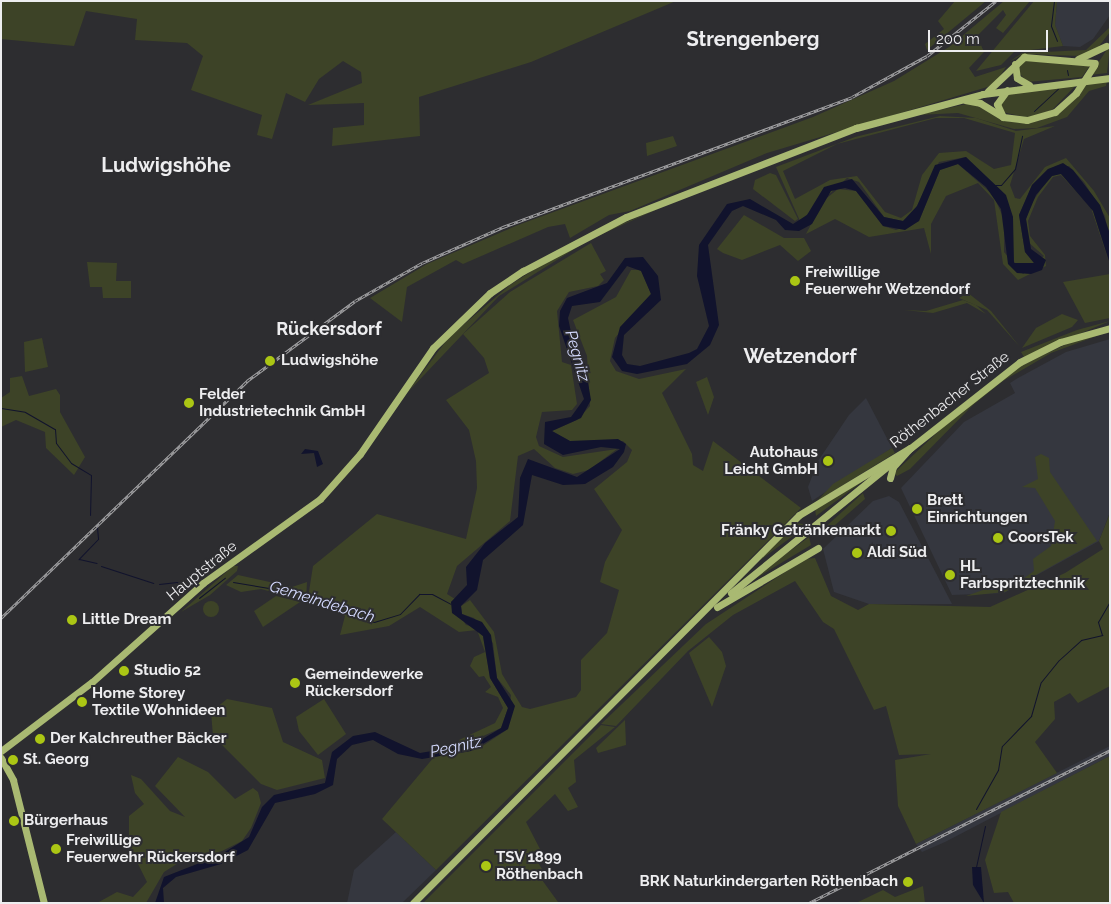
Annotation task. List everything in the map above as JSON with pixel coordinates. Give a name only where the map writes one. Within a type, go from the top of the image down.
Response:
[{"type":"main road","points":[[1070,60],[1091,56],[1108,43]]},
{"type":"main road","points":[[959,99],[980,102],[1003,117],[1022,120],[1046,116],[1076,92],[1108,43]]},
{"type":"main road","points":[[983,94],[1001,82],[1016,63],[1027,57],[1094,64]]},
{"type":"main road","points":[[1016,63],[1017,78],[1034,85]]},
{"type":"main road","name":"Hauptstraße","points":[[1,751],[92,682],[203,583],[320,499],[360,454],[399,393],[462,318],[490,293],[557,251],[626,217],[778,156],[959,99],[1034,85],[1106,78]]},
{"type":"main road","points":[[1003,117],[998,101],[1008,89]]},
{"type":"main road","name":"Röthenbacher Straße","points":[[706,614],[910,448],[1020,362],[1060,342],[1110,328]]},
{"type":"main road","points":[[890,478],[892,467],[910,448]]},
{"type":"main road","points":[[413,903],[706,614],[799,516],[910,448]]},
{"type":"main road","points":[[706,614],[818,548]]},
{"type":"main road","points":[[1,758],[14,780],[44,903]]},
{"type":"shaded area","points":[[1057,1],[1110,1],[1110,15],[1093,39],[1080,47],[1063,46],[1055,25]]},
{"type":"shaded area","points":[[1110,339],[1110,512],[1099,541],[1004,593],[952,595],[901,488],[964,422],[1015,393],[1010,383],[1066,352]]},
{"type":"shaded area","points":[[866,398],[892,448],[812,501],[808,487],[818,461],[849,415]]},
{"type":"shaded area","points":[[889,496],[899,502],[952,604],[869,604],[834,592],[823,549],[873,501]]},
{"type":"shaded area","points":[[1110,746],[1110,756],[945,842],[922,852],[916,844]]},
{"type":"shaded area","points":[[396,832],[436,870],[402,903],[347,903],[354,870]]},
{"type":"green space","points":[[1,1],[676,1],[531,62],[419,97],[420,136],[332,146],[333,128],[364,125],[364,103],[308,105],[362,83],[361,72],[343,61],[319,79],[305,102],[286,93],[272,139],[257,135],[262,115],[191,90],[203,56],[187,43],[135,40],[137,19],[86,11],[74,46],[1,39]]},
{"type":"green space","points":[[955,1],[986,1],[927,50],[925,44],[944,29],[938,21]]},
{"type":"green space","points":[[1004,1],[1030,1],[1003,33],[996,28],[1006,15],[1003,10],[977,36],[984,52],[969,68],[975,77],[1006,67],[994,85],[767,153],[630,211],[609,215],[570,238],[565,224],[548,227],[463,264],[456,260],[407,287],[402,322],[370,298],[427,264],[518,225],[813,117],[894,81],[949,47]]},
{"type":"green space","points":[[1034,1],[1057,1],[1055,25],[1063,46],[1014,52],[1001,65],[976,71]]},
{"type":"green space","points":[[1110,27],[1110,32],[1096,50],[1081,56],[1024,54],[1009,62],[1022,53],[1086,50]]},
{"type":"green space","points":[[1110,45],[1107,73],[1090,75]]},
{"type":"green space","points":[[1026,60],[1091,64],[1082,77],[1027,82],[1016,69]]},
{"type":"green space","points":[[1107,81],[1106,86],[1089,91],[1067,117],[1037,128],[1014,129],[958,113],[917,115],[971,103],[1010,122],[1040,121],[1071,103],[1086,83]]},
{"type":"green space","points":[[1078,83],[1052,110],[1030,118],[1002,112],[1000,99],[1009,93]]},
{"type":"green space","points":[[940,116],[976,118],[1016,131],[1055,126],[1024,139],[1010,185],[1015,198],[1020,199],[1045,167],[1066,158],[1094,191],[1110,218],[1110,244],[1105,216],[1084,182],[1069,166],[1048,169],[1032,185],[1019,215],[1025,252],[1034,263],[1017,265],[1011,258],[1013,217],[966,157],[939,162],[913,214],[903,221],[884,217],[859,182],[847,178],[800,221],[776,167],[855,137]],"holes":[[[936,118],[964,118],[1015,133],[1011,165],[994,169],[966,151],[939,153],[922,175],[912,210],[901,218],[885,212],[857,176],[830,180],[795,199],[783,171],[837,144]]]},
{"type":"green space","points":[[673,136],[677,146],[647,156],[646,143]]},
{"type":"green space","points":[[958,164],[993,195],[1004,219],[1004,252],[1023,274],[1044,256],[1028,242],[1026,219],[1031,204],[1052,176],[1058,174],[1061,174],[1065,177],[1085,198],[1093,211],[1110,265],[1091,208],[1061,175],[1053,177],[1038,197],[1028,221],[1030,236],[1045,255],[1046,266],[1018,280],[1003,264],[994,200],[978,183],[946,196],[931,224],[931,254],[924,228],[869,237],[835,219],[806,234],[823,201],[838,189],[856,191],[883,226],[896,230],[919,221],[940,170]]},
{"type":"green space","points":[[770,173],[776,175],[798,219],[795,221],[753,189],[755,180]]},
{"type":"green space","points":[[669,204],[589,240],[499,296],[407,393],[449,337],[510,285],[546,262],[603,232]]},
{"type":"green space","points":[[744,215],[784,238],[804,238],[811,251],[798,261],[780,245],[742,260],[717,249]]},
{"type":"green space","points":[[591,243],[606,271],[600,274],[604,280],[598,286],[569,292],[557,311],[562,362],[571,365],[577,404],[572,410],[542,412],[536,437],[539,446],[563,457],[617,449],[589,470],[573,474],[555,468],[534,449],[518,456],[510,521],[457,566],[447,594],[455,599],[451,602],[466,625],[476,627],[483,636],[490,678],[508,708],[501,728],[461,746],[459,740],[495,723],[503,708],[498,697],[485,692],[491,687],[484,676],[479,677],[470,666],[474,657],[485,652],[477,630],[459,632],[420,607],[389,626],[340,635],[345,616],[315,603],[311,594],[308,598],[313,566],[377,514],[466,539],[477,488],[476,461],[469,430],[446,400],[489,373],[484,358],[463,334],[510,292]]},
{"type":"green space","points":[[87,262],[117,263],[116,281],[131,281],[131,298],[103,298],[102,287],[90,287]]},
{"type":"green space","points":[[631,270],[641,270],[651,294],[615,338],[610,361],[616,371],[639,379],[686,369],[662,393],[692,454],[693,465],[703,471],[713,441],[801,508],[436,870],[382,819],[434,757],[481,747],[508,729],[511,695],[497,678],[493,643],[474,618],[462,614],[461,606],[470,600],[494,632],[502,674],[522,707],[530,709],[576,697],[581,690],[581,660],[607,633],[619,590],[600,582],[605,562],[622,530],[594,489],[627,462],[632,450],[623,441],[570,441],[552,431],[577,420],[590,406],[587,356],[573,320],[616,297]]},
{"type":"green space","points":[[1110,274],[1110,318],[1085,323],[1063,282]]},
{"type":"green space","points":[[968,293],[991,311],[1020,347],[987,310],[959,298]]},
{"type":"green space","points":[[963,300],[976,305],[986,314],[967,303],[933,313],[904,310],[926,311]]},
{"type":"green space","points":[[1062,314],[1078,320],[1072,327],[1022,348],[1036,328]]},
{"type":"green space","points":[[1110,321],[1024,357],[1021,352],[1077,330]]},
{"type":"green space","points":[[1110,331],[1051,353],[1003,381],[973,405],[910,469],[897,476],[894,473],[956,415],[1018,367],[1075,340]]},
{"type":"green space","points":[[42,338],[48,367],[25,372],[24,342]]},
{"type":"green space","points":[[22,376],[29,396],[56,389],[60,395],[60,412],[85,457],[74,475],[46,448],[45,432],[16,420],[1,427],[1,398],[10,392],[10,378]]},
{"type":"green space","points":[[707,377],[714,397],[708,415],[696,382]]},
{"type":"green space","points":[[892,448],[895,453],[817,501],[833,484]]},
{"type":"green space","points":[[1041,454],[1049,458],[1050,472],[1097,541],[1005,592],[966,596],[983,590],[1003,590],[1020,581],[1034,571],[1033,559],[1051,546],[1055,521],[1035,488],[1022,487],[1038,479],[1035,457]]},
{"type":"green space","points":[[861,480],[862,482],[816,516],[815,509]]},
{"type":"green space","points":[[863,493],[865,499],[834,526],[822,530]]},
{"type":"green space","points":[[1110,513],[1110,686],[1078,703],[1070,693],[1054,702],[1055,719],[1035,742],[1057,773],[916,844],[898,806],[895,760],[931,754],[899,755],[886,706],[874,710],[834,629],[823,622],[795,581],[733,615],[688,651],[616,726],[601,724],[706,624],[805,559],[815,558],[831,596],[858,610],[869,604],[990,607],[1065,573],[1103,549],[1099,541]]},
{"type":"green space","points":[[795,523],[803,524],[801,530],[759,561]]},
{"type":"green space","points":[[809,537],[811,545],[758,577],[758,574]]},
{"type":"green space","points":[[233,566],[238,566],[237,571],[210,595],[181,612]]},
{"type":"green space","points":[[238,575],[292,587],[307,582],[306,601],[261,589],[241,592],[226,585]]},
{"type":"green space","points":[[276,596],[300,602],[263,627],[254,611]]},
{"type":"green space","points":[[208,601],[214,601],[219,606],[217,615],[208,617],[203,612],[203,606]]},
{"type":"green space","points":[[709,637],[722,652],[726,666],[712,707],[689,653]]},
{"type":"green space","points":[[227,699],[272,708],[283,742],[322,760],[325,778],[277,790],[261,784],[213,736],[211,712]]},
{"type":"green space","points":[[324,699],[346,734],[318,755],[299,731],[296,717]]},
{"type":"green space","points":[[625,720],[626,745],[598,753],[596,748]]},
{"type":"green space","points":[[601,725],[615,727],[574,760],[576,782],[568,788],[578,807],[568,811],[555,794],[526,822],[540,849],[537,861],[542,869],[537,873],[558,902],[423,903]]},
{"type":"green space","points":[[1110,756],[1110,903],[1014,903],[1008,892],[994,893],[985,860],[1001,812]]},
{"type":"green space","points":[[178,757],[208,772],[235,799],[253,788],[258,792],[261,803],[251,828],[242,841],[222,851],[180,862],[164,872],[146,903],[97,903],[117,892],[133,897],[147,882],[129,846],[129,816],[144,804],[135,793],[131,775],[141,779],[170,811],[185,817],[155,786]]},
{"type":"green space","points":[[923,886],[925,903],[856,903],[883,890],[895,897]]},
{"type":"water","name":"Pegnitz","points":[[966,157],[1006,195],[1013,217],[1014,263],[1034,263],[1025,252],[1019,215],[1032,185],[1048,169],[1063,163],[1073,170],[1100,205],[1109,231],[1110,264],[1093,211],[1061,174],[1052,176],[1036,195],[1026,219],[1031,249],[1046,260],[1042,270],[1031,274],[1017,273],[1008,264],[1001,209],[986,187],[958,164],[940,170],[919,221],[905,230],[883,226],[856,191],[845,188],[831,191],[812,224],[799,231],[785,230],[776,220],[743,206],[732,211],[708,245],[719,325],[710,345],[687,364],[637,374],[622,371],[612,357],[620,327],[651,294],[641,271],[627,266],[600,302],[572,306],[568,318],[572,337],[585,365],[591,400],[581,418],[552,431],[570,441],[618,439],[626,444],[624,452],[613,467],[585,484],[563,485],[532,475],[523,525],[483,560],[477,590],[461,606],[462,614],[482,622],[491,635],[497,678],[515,706],[508,729],[471,751],[422,759],[398,754],[373,740],[352,745],[337,759],[333,785],[315,794],[275,803],[248,850],[221,864],[176,877],[163,888],[164,903],[155,903],[164,877],[220,855],[249,837],[262,807],[274,795],[325,783],[332,752],[353,736],[375,732],[420,753],[474,744],[501,728],[508,708],[490,678],[483,636],[452,613],[451,602],[467,585],[466,567],[485,543],[518,517],[520,478],[528,459],[577,477],[620,449],[601,447],[563,455],[544,444],[545,422],[571,417],[584,399],[559,326],[560,311],[567,298],[607,283],[625,258],[643,257],[658,276],[661,300],[624,335],[622,355],[627,364],[640,366],[689,353],[697,349],[709,326],[697,276],[699,245],[727,204],[750,199],[793,224],[807,215],[824,187],[852,179],[884,217],[903,221],[917,206],[935,165]]},
{"type":"water","points":[[305,449],[318,451],[323,464],[317,467],[314,453],[301,454]]},
{"type":"water","points":[[972,867],[981,867],[984,903],[973,885]]},
{"type":"waterway","points":[[1054,1],[1051,26],[1057,41]]},
{"type":"waterway","points":[[1067,70],[1068,75]]},
{"type":"waterway","points":[[1034,111],[1058,89]]},
{"type":"waterway","points":[[994,185],[1001,185],[1015,169],[1022,136]]},
{"type":"waterway","name":"Gemeindebach","points":[[1,408],[25,412],[55,429],[56,443],[71,463],[91,475],[90,515]]},
{"type":"waterway","name":"Gemeindebach","points":[[97,527],[98,539],[79,559],[97,563]]},
{"type":"waterway","name":"Gemeindebach","points":[[101,566],[153,583]]},
{"type":"waterway","name":"Gemeindebach","points":[[199,598],[225,578]]},
{"type":"waterway","name":"Gemeindebach","points":[[159,584],[177,582],[186,590]]},
{"type":"waterway","name":"Gemeindebach","points":[[233,582],[305,594],[374,622],[400,614],[419,594],[432,594],[451,604]]},
{"type":"waterway","points":[[1059,660],[1081,640],[1102,635],[1098,622],[1110,601]]},
{"type":"waterway","points":[[976,809],[998,770],[1002,746],[1031,716],[1041,682],[1059,660]]},
{"type":"waterway","points":[[976,867],[985,826]]},
{"type":"railway","points":[[1,618],[247,381],[355,301],[422,263],[503,227],[852,97],[927,56],[996,1]]},
{"type":"railway","points":[[809,903],[1110,750]]},
{"type":"place","name":"Freiwillige Feuerwehr Wetzendorf","points":[[795,281]]},
{"type":"place","name":"Ludwigshöhe","points":[[270,361]]},
{"type":"place","name":"Felder Industrietechnik GmbH","points":[[189,403]]},
{"type":"place","name":"Autohaus Leicht GmbH","points":[[828,461]]},
{"type":"place","name":"Brett Einrichtungen","points":[[917,509]]},
{"type":"place","name":"Fränky Getränkemarkt","points":[[891,531]]},
{"type":"place","name":"CoorsTek","points":[[998,538]]},
{"type":"place","name":"Aldi Süd","points":[[857,553]]},
{"type":"place","name":"HL Farbspritztechnik","points":[[950,575]]},
{"type":"place","name":"Little Dream","points":[[72,620]]},
{"type":"place","name":"Studio 52","points":[[124,671]]},
{"type":"place","name":"Gemeindewerke Rückersdorf","points":[[295,683]]},
{"type":"place","name":"Home Storey Textile Wohnideen","points":[[82,702]]},
{"type":"place","name":"Der Kalchreuther Bäcker","points":[[40,739]]},
{"type":"place","name":"St. Georg","points":[[13,760]]},
{"type":"place","name":"Bürgerhaus","points":[[14,821]]},
{"type":"place","name":"Freiwillige Feuerwehr Rückersdorf","points":[[56,849]]},
{"type":"place","name":"TSV 1899 Röthenbach","points":[[486,866]]},
{"type":"place","name":"BRK Naturkindergarten Röthenbach","points":[[908,882]]},
{"type":"district","name":"Strengenberg","points":[[753,39]]},
{"type":"district","name":"Ludwigshöhe","points":[[166,165]]},
{"type":"district","name":"Rückersdorf","points":[[329,329]]},
{"type":"district","name":"Wetzendorf","points":[[800,356]]}]
